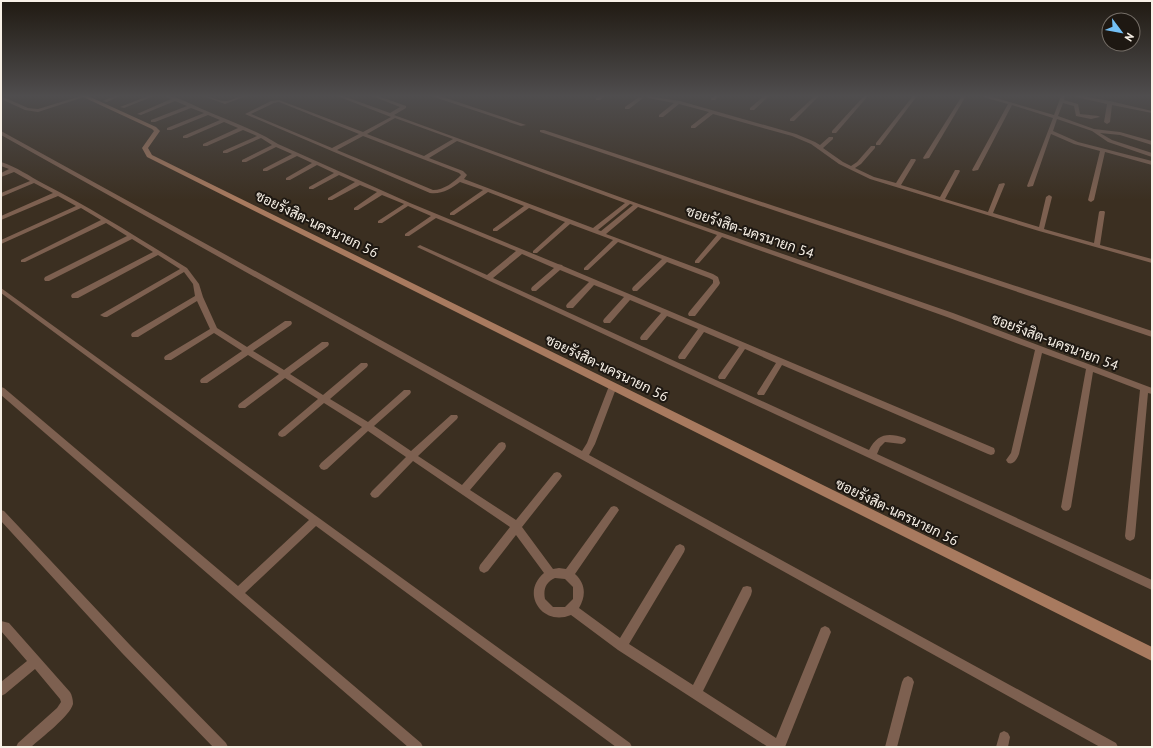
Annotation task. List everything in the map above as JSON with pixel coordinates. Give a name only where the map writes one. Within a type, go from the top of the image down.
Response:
[{"type":"street","name":"ซอยรังสิต-นครนายก 56","points":[[157,131],[145,148],[149,156],[1152,654]]},
{"type":"street","points":[[185,138],[201,131]]},
{"type":"street","points":[[205,145],[237,131]]},
{"type":"street","points":[[250,131],[276,145],[408,204],[560,266],[743,346],[991,451]]},
{"type":"street","points":[[287,131],[435,193],[442,191],[460,179],[464,173],[354,131]]},
{"type":"street","points":[[333,150],[371,131]]},
{"type":"street","name":"ซอยรังสิต-นครนายก 54","points":[[436,131],[637,205],[944,313],[1148,389]]},
{"type":"street","points":[[542,131],[1152,334]]},
{"type":"street","points":[[779,131],[794,135],[820,148],[835,159],[872,178],[990,213],[1041,230],[1152,261]]},
{"type":"street","points":[[851,168],[859,163],[876,146],[888,131]]},
{"type":"street","points":[[926,158],[943,131]]},
{"type":"street","points":[[975,170],[996,131]]},
{"type":"street","points":[[1094,131],[1110,141],[1152,155]]},
{"type":"street","points":[[1099,131],[1120,134],[1152,143]]},
{"type":"street","points":[[1030,186],[1050,132],[1065,140],[1152,163]]},
{"type":"street","points":[[1,133],[1112,747]]},
{"type":"street","points":[[224,152],[261,136]]},
{"type":"street","points":[[820,148],[831,138]]},
{"type":"street","points":[[424,158],[457,139]]},
{"type":"street","points":[[244,161],[276,145]]},
{"type":"street","points":[[1091,200],[1103,150]]},
{"type":"street","points":[[265,170],[297,154]]},
{"type":"street","points":[[896,186],[913,160]]},
{"type":"street","points":[[288,179],[317,163]]},
{"type":"street","points":[[1,164],[15,169],[59,193],[185,269],[196,284],[199,297],[214,330],[367,426],[516,526],[551,574]]},
{"type":"street","points":[[1,175],[15,169]]},
{"type":"street","points":[[942,199],[957,171]]},
{"type":"street","points":[[311,188],[340,173]]},
{"type":"street","points":[[460,179],[716,279],[717,283],[692,314]]},
{"type":"street","points":[[1,195],[35,181]]},
{"type":"street","points":[[330,199],[360,182]]},
{"type":"street","points":[[990,213],[1002,184]]},
{"type":"street","points":[[452,214],[488,190]]},
{"type":"street","points":[[356,209],[382,192]]},
{"type":"street","points":[[1,218],[59,193]]},
{"type":"street","points":[[1041,230],[1049,197]]},
{"type":"street","points":[[594,231],[629,202]]},
{"type":"street","points":[[380,222],[408,204]]},
{"type":"street","points":[[602,234],[637,205]]},
{"type":"street","points":[[1,242],[81,206]]},
{"type":"street","points":[[495,230],[528,206]]},
{"type":"street","points":[[1097,245],[1102,212]]},
{"type":"street","points":[[407,235],[436,216]]},
{"type":"street","points":[[23,261],[106,221]]},
{"type":"street","points":[[535,252],[569,222]]},
{"type":"street","points":[[697,262],[721,234]]},
{"type":"street","points":[[47,280],[131,236]]},
{"type":"street","points":[[586,269],[617,240]]},
{"type":"street","points":[[420,247],[1152,585]]},
{"type":"street","points":[[488,278],[521,251]]},
{"type":"street","points":[[75,296],[158,252]]},
{"type":"street","points":[[635,289],[666,259]]},
{"type":"street","points":[[534,289],[560,266]]},
{"type":"street","points":[[104,315],[185,269]]},
{"type":"street","points":[[570,306],[594,281]]},
{"type":"street","points":[[1,290],[626,747]]},
{"type":"street","points":[[607,321],[629,296]]},
{"type":"street","points":[[135,335],[199,297]]},
{"type":"street","points":[[644,338],[666,312]]},
{"type":"street","points":[[204,381],[288,323]]},
{"type":"street","points":[[682,357],[703,328]]},
{"type":"street","points":[[168,358],[214,330]]},
{"type":"street","points":[[242,406],[325,344]]},
{"type":"street","points":[[722,376],[743,346]]},
{"type":"street","points":[[1011,460],[1015,454],[1039,349]]},
{"type":"street","points":[[760,393],[781,361]]},
{"type":"street","points":[[282,434],[364,365]]},
{"type":"street","points":[[1066,507],[1090,368]]},
{"type":"street","points":[[584,456],[614,386]]},
{"type":"street","points":[[1130,536],[1148,389]]},
{"type":"street","points":[[1,390],[417,747]]},
{"type":"street","points":[[324,466],[367,426],[407,392]]},
{"type":"street","points":[[375,494],[412,456],[454,417]]},
{"type":"street","points":[[872,455],[876,443],[882,439],[888,438],[902,440]]},
{"type":"street","points":[[463,490],[502,446]]},
{"type":"street","points":[[484,568],[557,476]]},
{"type":"street","points":[[568,575],[614,510]]},
{"type":"street","points":[[1,514],[126,649],[222,747]]},
{"type":"street","points":[[238,593],[316,520]]},
{"type":"street","points":[[622,646],[680,549]]},
{"type":"street","points":[[557,573],[568,575],[573,579],[579,590],[579,597],[576,604],[571,609],[558,613],[545,608],[541,603],[539,590],[541,583],[551,574],[557,573]]},
{"type":"street","points":[[695,694],[747,591]]},
{"type":"street","points":[[571,609],[622,646],[779,747],[825,632]]},
{"type":"street","points":[[1,626],[5,627],[66,696],[67,703],[61,712],[22,747]]},
{"type":"street","points":[[1,690],[36,661]]},
{"type":"street","points":[[891,747],[908,682]]}]
